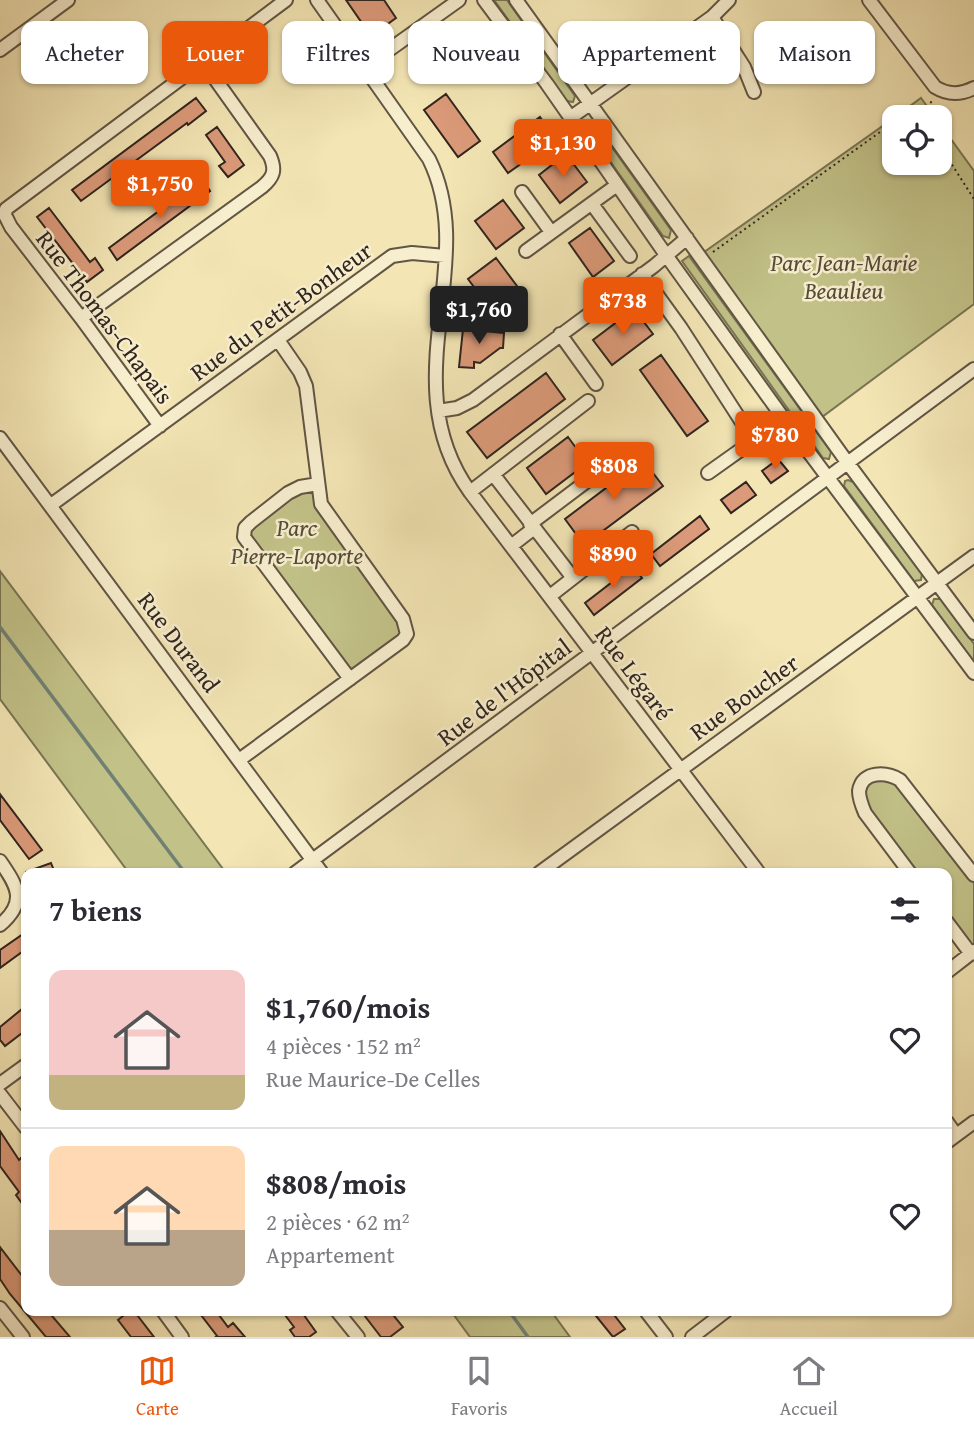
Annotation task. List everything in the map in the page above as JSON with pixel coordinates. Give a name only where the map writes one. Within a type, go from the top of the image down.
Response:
[{"type":"street","points":[[0,50],[68,0]]},
{"type":"street","name":"Rue Thomas-Chapais","points":[[258,21],[286,0]]},
{"type":"street","name":"Rue Légaré","points":[[317,0],[332,21]]},
{"type":"street","points":[[394,46],[459,0]]},
{"type":"street","points":[[484,0],[547,84],[784,419],[974,673]]},
{"type":"street","points":[[516,0],[974,633]]},
{"type":"street","points":[[570,118],[712,17],[729,0]]},
{"type":"street","points":[[869,0],[934,87],[945,93],[962,93],[974,89]]},
{"type":"street","points":[[712,17],[744,67],[754,92]]},
{"type":"street","name":"Rue Thomas-Chapais","points":[[160,426],[10,227],[5,215],[6,209],[174,84]]},
{"type":"street","points":[[81,318],[262,187],[274,174],[275,166],[271,156],[219,84]]},
{"type":"street","name":"Rue Légaré","points":[[377,84],[429,159],[437,175],[446,219],[435,386],[442,436],[452,461],[470,492],[755,868]]},
{"type":"street","points":[[526,251],[617,185]]},
{"type":"street","points":[[522,192],[551,232]]},
{"type":"street","points":[[592,204],[629,256]]},
{"type":"street","points":[[438,411],[457,408],[473,400],[687,238]]},
{"type":"street","name":"Rue du Petit-Bonheur","points":[[51,505],[392,256],[412,253],[445,256]]},
{"type":"street","points":[[642,274],[681,328],[754,441]]},
{"type":"street","points":[[560,334],[596,384]]},
{"type":"street","points":[[239,760],[403,640],[407,634],[407,626],[321,504],[306,386],[300,372],[278,340]]},
{"type":"street","name":"Rue de l'Hôpital","points":[[302,868],[974,369]]},
{"type":"street","points":[[470,492],[587,401]]},
{"type":"street","points":[[708,474],[784,419]]},
{"type":"street","name":"Rue Durand","points":[[0,438],[319,868]]},
{"type":"street","points":[[511,546],[615,460]]},
{"type":"street","points":[[493,474],[531,527],[573,578]]},
{"type":"street","points":[[318,485],[300,487],[288,493],[251,522],[245,528],[244,537],[350,679]]},
{"type":"street","points":[[550,596],[632,532]]},
{"type":"street","name":"Rue Boucher","points":[[546,868],[974,556]]},
{"type":"street","points":[[906,868],[865,813],[861,803],[860,785],[874,775],[881,773],[900,780],[974,875]]},
{"type":"street","points":[[0,861],[18,891],[17,905],[0,925]]},
{"type":"street","points":[[952,928],[972,952],[952,968]]},
{"type":"street","points":[[0,1084],[21,1069]]},
{"type":"street","points":[[0,1094],[21,1121]]},
{"type":"street","points":[[952,1138],[974,1122]]},
{"type":"street","points":[[0,1308],[23,1337]]},
{"type":"street","points":[[167,1316],[182,1337]]},
{"type":"street","points":[[341,1316],[358,1337]]},
{"type":"street","points":[[650,1316],[666,1337]]},
{"type":"street","points":[[692,1337],[719,1316]]},
{"type":"path","points":[[930,105],[934,87]]},
{"type":"path","points":[[703,259],[882,131]]},
{"type":"path","points":[[952,165],[974,199]]},
{"type":"green space","points":[[494,0],[507,0],[522,21],[509,21]]},
{"type":"green space","points":[[544,52],[558,72],[558,84],[566,84],[575,96],[573,102],[567,101],[544,69]]},
{"type":"green space","points":[[921,98],[926,105],[911,105]]},
{"type":"green space","points":[[594,122],[671,230],[669,238],[663,236],[586,127]]},
{"type":"green space","name":"Parc Jean-Marie Beaulieu","points":[[882,126],[882,175],[952,175],[952,141],[974,171],[974,304],[818,420],[700,255]]},
{"type":"green space","points":[[689,256],[831,452],[829,459],[823,458],[682,261]]},
{"type":"green space","points":[[848,480],[853,482],[922,574],[921,580],[914,581],[844,486]]},
{"type":"green space","name":"Parc Pierre-Laporte","points":[[318,484],[321,504],[407,634],[350,679],[245,528],[288,493]]},
{"type":"green space","points":[[0,571],[222,868],[125,868],[0,699]]},
{"type":"green space","points":[[934,599],[941,599],[974,644],[974,662],[932,605]]},
{"type":"green space","points":[[891,775],[974,875],[974,951],[952,927],[952,868],[906,868],[865,813],[861,785]]},
{"type":"green space","points":[[455,1316],[555,1316],[570,1337],[470,1337]]},
{"type":"building","points":[[346,0],[384,0],[396,18],[392,21],[361,21]]},
{"type":"building","points":[[446,94],[480,141],[458,157],[424,110]]},
{"type":"building","points":[[196,98],[206,111],[188,125],[187,123],[81,201],[72,190]]},
{"type":"building","points":[[540,117],[556,139],[508,173],[493,152]]},
{"type":"building","points":[[217,127],[244,165],[228,177],[219,166],[225,162],[206,135]]},
{"type":"building","points":[[566,154],[587,182],[560,203],[539,175]]},
{"type":"building","points":[[202,179],[210,191],[117,260],[109,248]]},
{"type":"building","points":[[503,200],[524,228],[496,249],[475,221]]},
{"type":"building","points":[[49,208],[90,262],[95,258],[103,270],[87,282],[37,217]]},
{"type":"building","points":[[590,228],[614,261],[593,277],[569,243]]},
{"type":"building","points":[[496,258],[517,286],[489,307],[468,279]]},
{"type":"building","points":[[634,309],[653,334],[612,365],[593,340]]},
{"type":"building","points":[[463,329],[504,333],[503,348],[480,363],[474,362],[474,368],[459,367]]},
{"type":"building","points":[[661,355],[708,421],[687,436],[640,370]]},
{"type":"building","points":[[546,373],[565,399],[487,458],[467,432]]},
{"type":"building","points":[[568,437],[587,463],[546,494],[527,468]]},
{"type":"building","points":[[778,459],[788,471],[771,483],[762,471]]},
{"type":"building","points":[[643,460],[663,486],[584,545],[565,519]]},
{"type":"building","points":[[746,482],[756,495],[731,513],[721,500]]},
{"type":"building","points":[[700,516],[709,529],[660,566],[651,554]]},
{"type":"building","points":[[633,566],[642,578],[594,615],[585,603]]},
{"type":"building","points":[[0,794],[42,850],[29,859],[0,820]]},
{"type":"building","points":[[51,863],[53,868],[37,868]]},
{"type":"building","points":[[21,935],[21,953],[0,968],[0,950]]},
{"type":"building","points":[[21,1010],[21,1034],[5,1046],[0,1040],[0,1027]]},
{"type":"building","points":[[0,1131],[19,1160],[21,1158],[21,1202],[16,1195],[19,1192],[0,1166]]},
{"type":"building","points":[[0,1247],[21,1274],[21,1307],[10,1294],[0,1279]]},
{"type":"building","points":[[28,1316],[52,1316],[70,1337],[46,1337]]},
{"type":"building","points":[[123,1316],[138,1316],[154,1337],[131,1337],[118,1320]]},
{"type":"building","points":[[202,1316],[220,1316],[228,1327],[233,1323],[245,1337],[215,1337],[217,1336]]},
{"type":"building","points":[[286,1316],[305,1316],[316,1332],[309,1337],[295,1337],[290,1330],[294,1327]]},
{"type":"building","points":[[365,1316],[394,1316],[403,1327],[390,1337],[381,1337]]},
{"type":"building","points":[[596,1316],[615,1316],[625,1329],[613,1337]]},
{"type":"waterway","points":[[0,627],[181,868]]},
{"type":"waterway","points":[[513,1316],[528,1337]]}]
